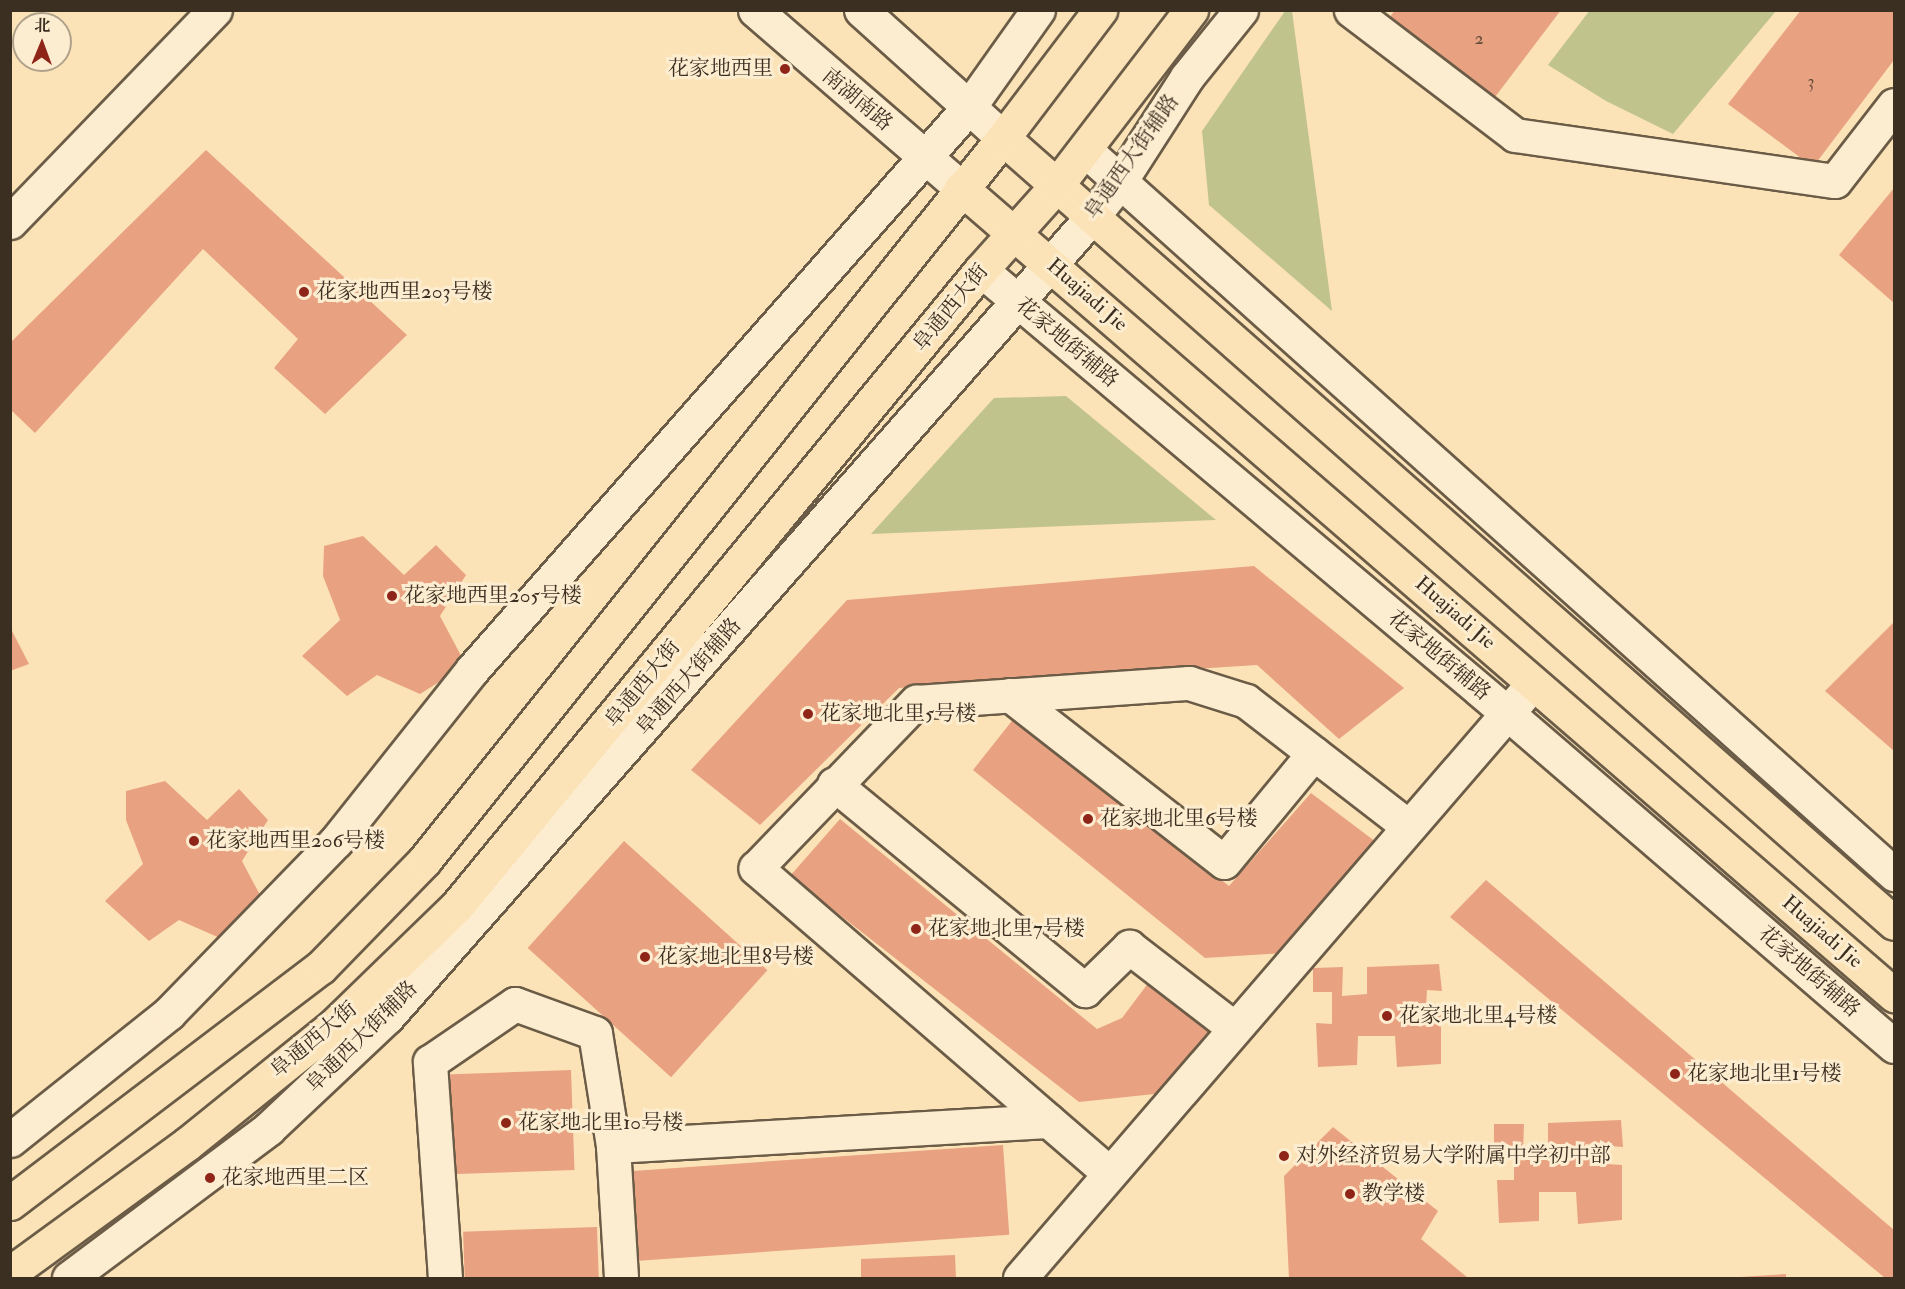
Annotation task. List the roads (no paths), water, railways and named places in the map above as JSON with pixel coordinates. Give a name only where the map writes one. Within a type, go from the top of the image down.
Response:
[{"type":"main road","points":[[10,1203],[321,967],[424,861],[1003,138],[1100,10]]},
{"type":"main road","name":"阜通西大街","points":[[10,1273],[187,1144],[332,1027],[456,907],[981,270],[1056,186],[1191,10]]},
{"type":"main road","points":[[1003,138],[1090,218],[1894,923]]},
{"type":"main road","name":"Huajiadi Jie","points":[[961,188],[1536,682],[1894,995]]},
{"type":"street","points":[[10,222],[215,10]]},
{"type":"street","name":"南湖南路","points":[[755,10],[961,188]]},
{"type":"street","points":[[861,10],[1003,138]]},
{"type":"street","points":[[10,1140],[169,1013],[336,841],[472,670],[969,107],[1038,10]]},
{"type":"street","name":"阜通西大街辅路","points":[[69,1278],[268,1129],[387,1017],[1090,218],[1119,183],[1187,77],[1241,10]]},
{"type":"street","points":[[1351,10],[1483,113],[1515,135],[1835,181],[1894,105]]},
{"type":"street","points":[[1483,113],[1519,114]]},
{"type":"street","points":[[1085,150],[1119,183],[1894,874]]},
{"type":"street","name":"花家地街辅路","points":[[981,270],[1506,712],[1894,1046]]},
{"type":"street","points":[[1020,1278],[1506,712],[1536,682]]},
{"type":"street","points":[[1109,1173],[756,868],[834,784],[916,702],[1189,683],[1246,701],[1408,826]]},
{"type":"street","points":[[1010,695],[1224,862],[1314,753]]},
{"type":"street","points":[[834,784],[1085,990],[1129,947],[1234,1028]]},
{"type":"street","points":[[445,1278],[430,1062],[515,1004],[595,1033],[614,1146],[621,1278]]},
{"type":"street","points":[[614,1146],[1048,1121]]},
{"type":"place","name":"花家地西里","points":[[785,69]]},
{"type":"place","name":"花家地西里203号楼","points":[[304,292]]},
{"type":"place","name":"花家地西里205号楼","points":[[392,596]]},
{"type":"place","name":"花家地北里5号楼","points":[[808,714]]},
{"type":"place","name":"花家地北里6号楼","points":[[1088,819]]},
{"type":"place","name":"花家地西里206号楼","points":[[194,841]]},
{"type":"place","name":"花家地北里7号楼","points":[[916,929]]},
{"type":"place","name":"花家地北里8号楼","points":[[645,957]]},
{"type":"place","name":"花家地北里4号楼","points":[[1387,1016]]},
{"type":"place","name":"花家地北里1号楼","points":[[1675,1074]]},
{"type":"place","name":"花家地北里10号楼","points":[[506,1123]]},
{"type":"place","name":"对外经济贸易大学附属中学初中部","points":[[1284,1156]]},
{"type":"place","name":"花家地西里二区","points":[[210,1178]]},
{"type":"place","name":"教学楼","points":[[1350,1194]]}]
